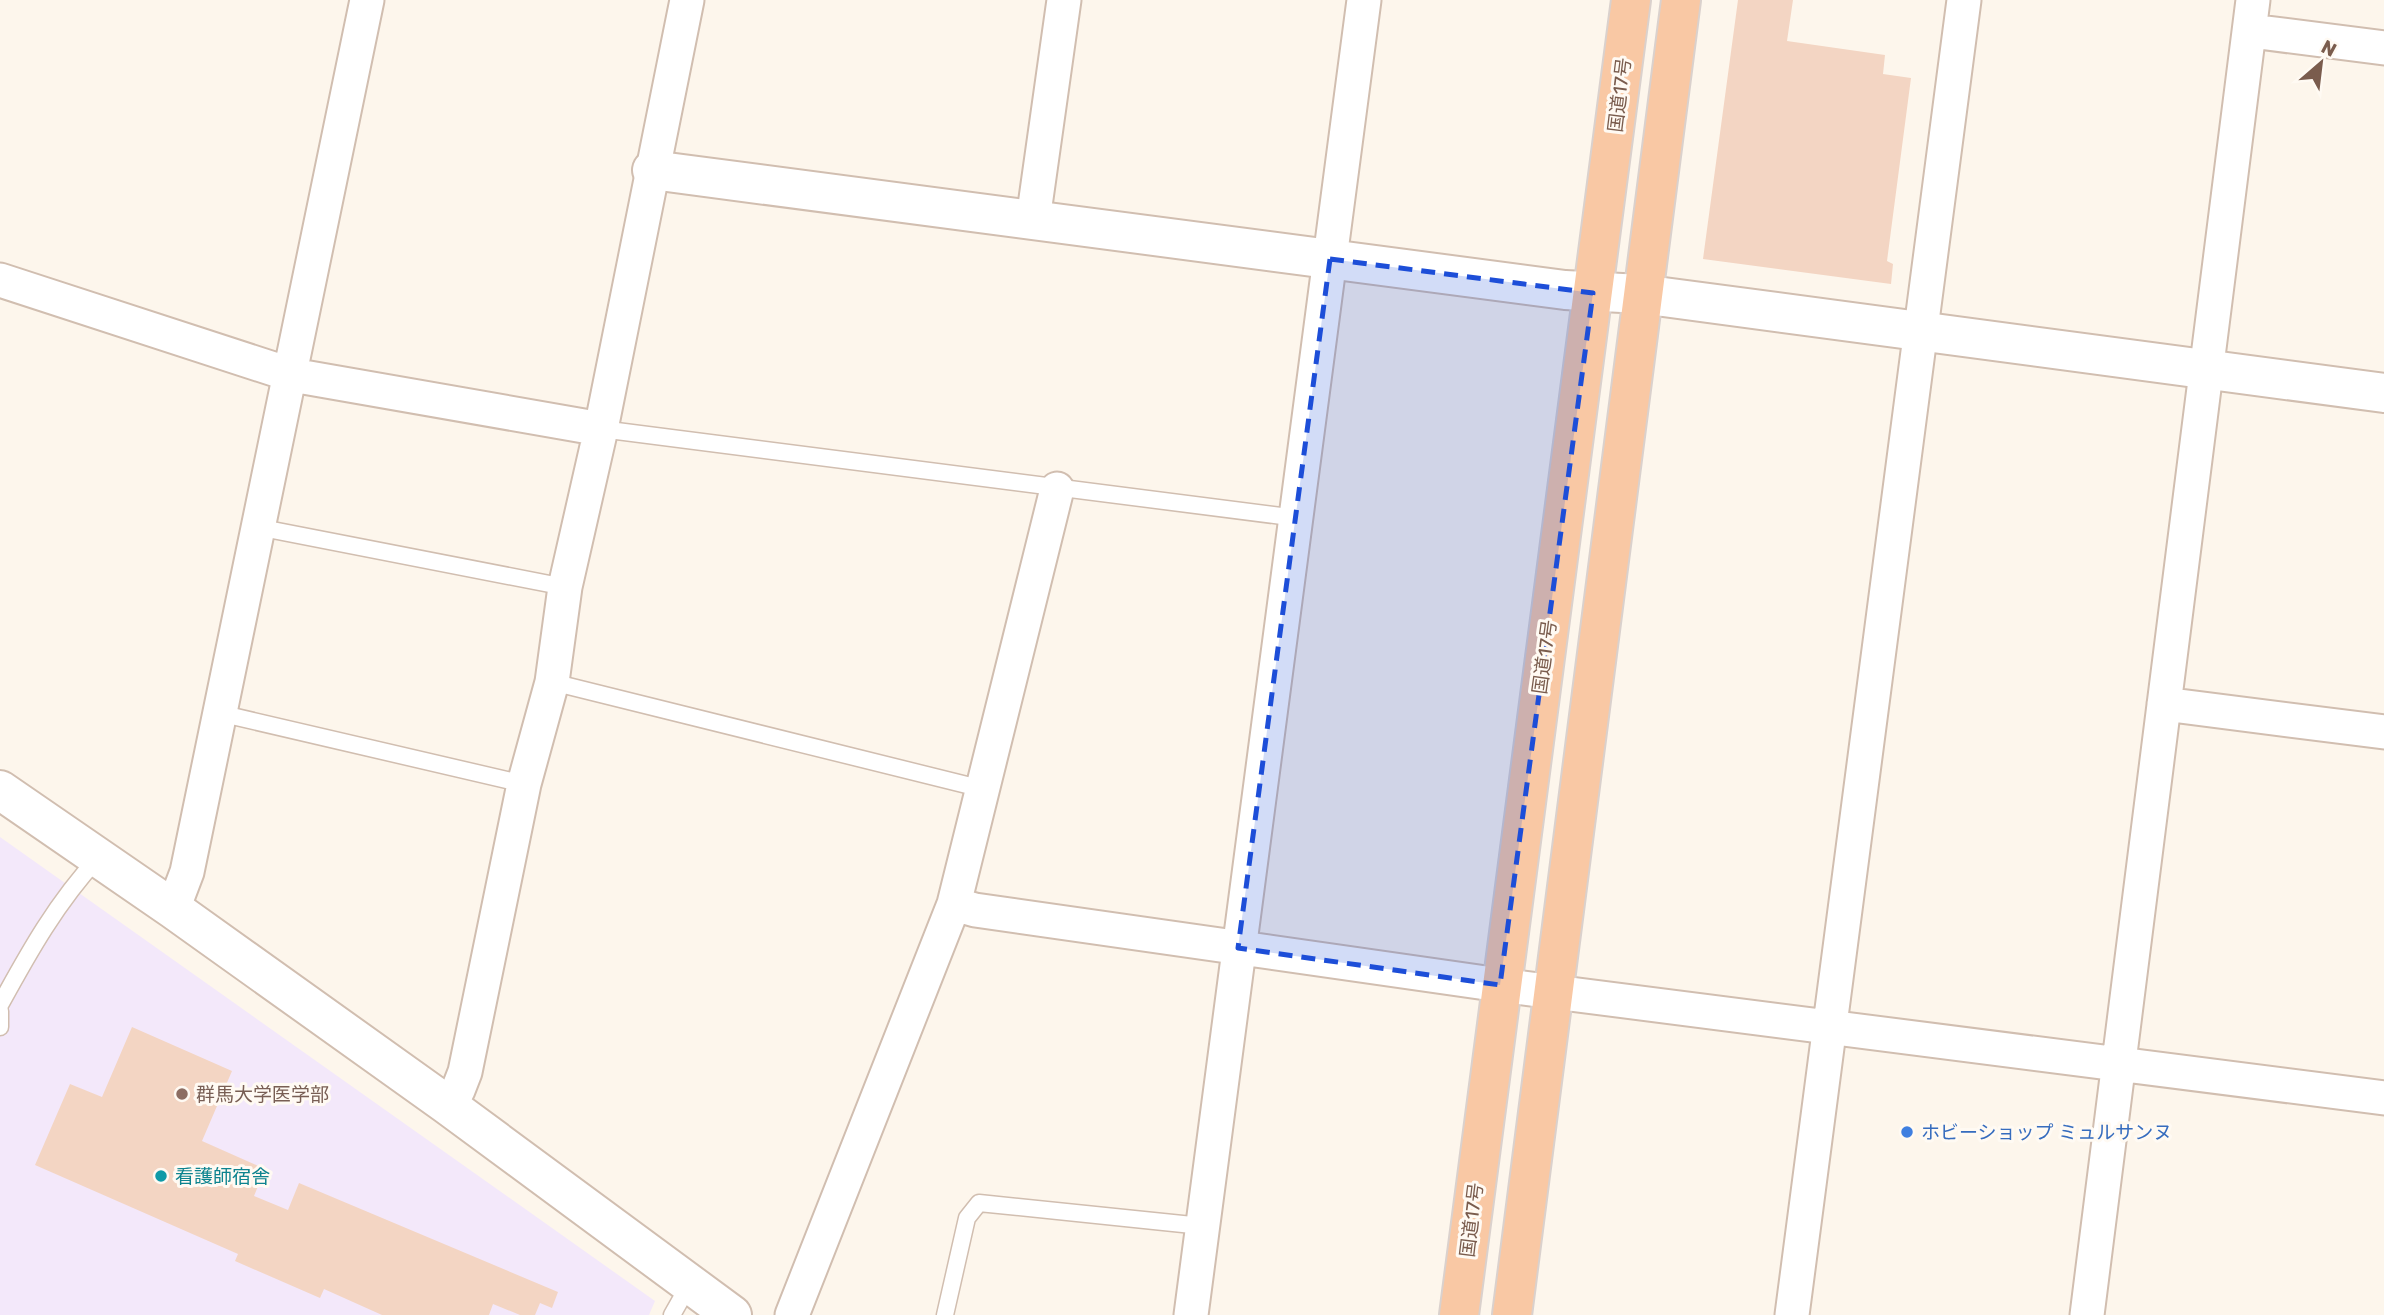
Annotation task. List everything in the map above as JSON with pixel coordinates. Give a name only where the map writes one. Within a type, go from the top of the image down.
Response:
[{"type":"highway","name":"国道17号","points":[[1459,1315],[1500,985],[1631,0]]},
{"type":"highway","points":[[1513,1315],[1681,0]]},
{"type":"street","points":[[173,909],[187,872],[257,527],[292,375],[367,0]]},
{"type":"street","points":[[446,1104],[458,1090],[466,1072],[524,784],[552,682],[565,587],[601,429],[687,0]]},
{"type":"street","points":[[1033,220],[1064,0]]},
{"type":"street","points":[[1191,1315],[1364,0]]},
{"type":"street","points":[[1792,1315],[1827,1029],[1964,0]]},
{"type":"street","points":[[2087,1315],[2252,16],[2384,48]]},
{"type":"street","points":[[652,170],[1594,293],[1642,294],[2384,393]]},
{"type":"street","points":[[0,282],[292,375],[601,429]]},
{"type":"street","points":[[792,1315],[954,904],[1057,489]]},
{"type":"street","points":[[2164,704],[2384,732]]},
{"type":"street","points":[[0,790],[173,909],[446,1104],[680,1300],[732,1315]]},
{"type":"street","points":[[954,904],[975,910],[1500,985],[1827,1029],[2384,1098]]},
{"type":"lane","points":[[601,429],[1297,518]]},
{"type":"lane","points":[[257,527],[565,587]]},
{"type":"lane","points":[[552,682],[984,789]]},
{"type":"lane","points":[[219,713],[524,784]]},
{"type":"lane","points":[[0,1005],[71,887],[98,858]]},
{"type":"lane","points":[[0,1012],[0,1027]]},
{"type":"lane","points":[[945,1315],[967,1218],[979,1203],[1202,1226]]},
{"type":"highlighted area","points":[[1330,259],[1593,293],[1500,985],[1238,948]]},
{"type":"shaded area","name":"群馬大学医学部","points":[[0,837],[655,1301],[649,1315],[0,1315]]},
{"type":"building","points":[[1738,0],[1793,0],[1787,41],[1885,55],[1883,74],[1911,78],[1887,261],[1893,264],[1891,284],[1703,259]]},
{"type":"building","name":"看護師宿舎","points":[[132,1027],[232,1071],[202,1141],[265,1169],[254,1196],[288,1210],[299,1183],[558,1292],[552,1308],[540,1303],[535,1315],[520,1315],[493,1304],[489,1315],[382,1315],[324,1289],[320,1298],[235,1261],[238,1254],[35,1165],[70,1084],[102,1097]]},
{"type":"place","name":"群馬大学医学部","points":[[182,1094]]},
{"type":"place","name":"ホビーショップ ミュルサンヌ","points":[[1907,1132]]},
{"type":"place","name":"看護師宿舎","points":[[161,1176]]}]
